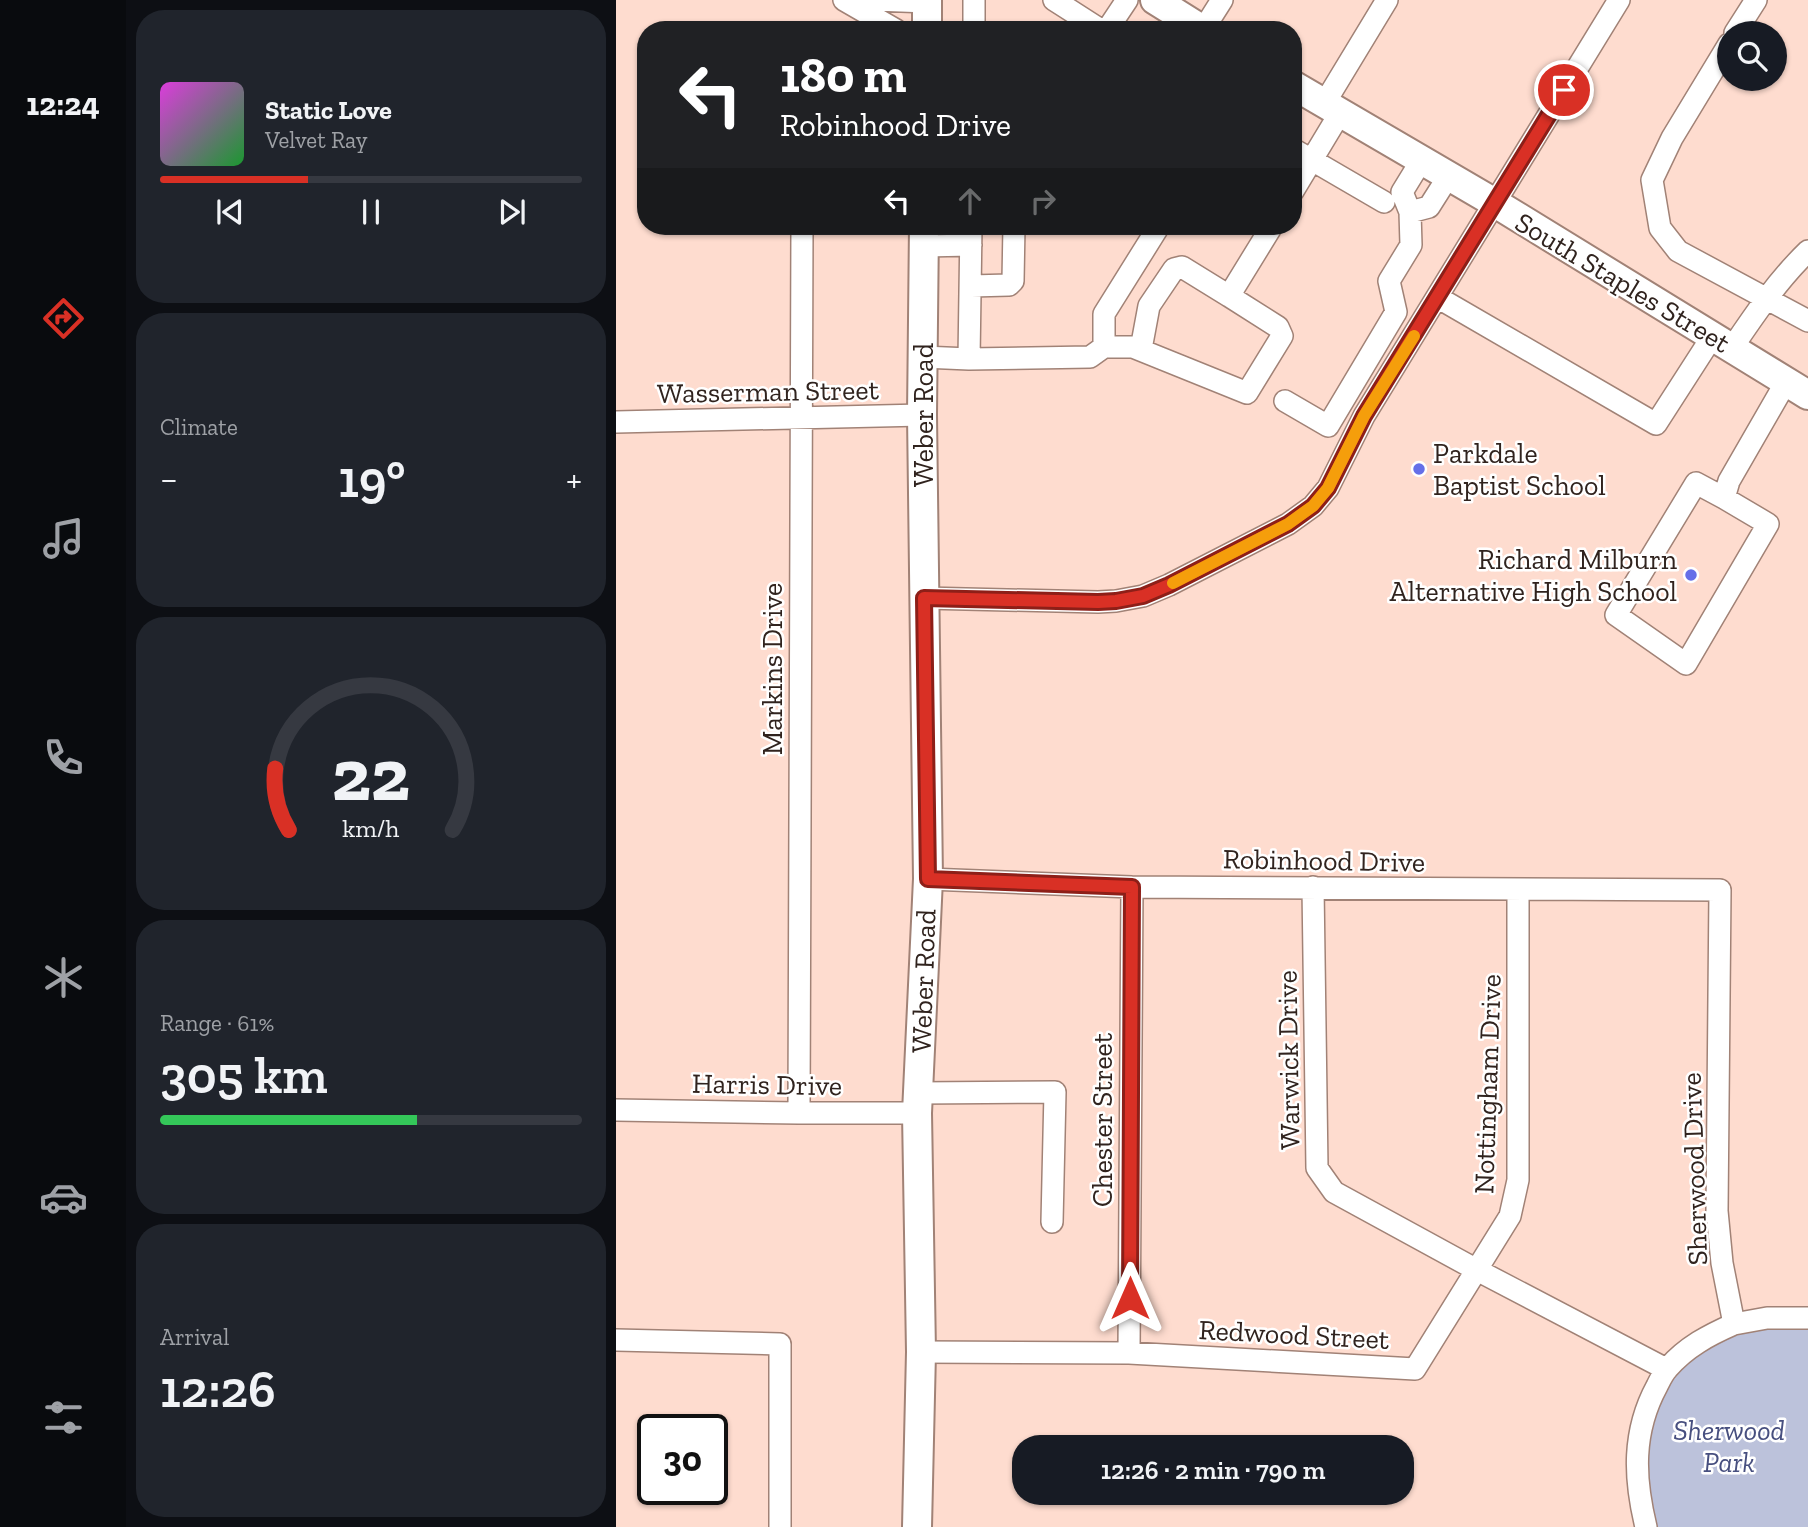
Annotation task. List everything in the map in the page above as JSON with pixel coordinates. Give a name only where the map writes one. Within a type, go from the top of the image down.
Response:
[{"type":"main road","points":[[1155,0],[1189,21]]},
{"type":"main road","name":"South Staples Street","points":[[1302,91],[1494,203],[1797,388]]},
{"type":"main road","name":"Weber Road","points":[[917,1527],[921,1352],[918,1103],[928,879],[922,415],[924,236]]},
{"type":"street","points":[[844,0],[880,21]]},
{"type":"street","points":[[887,0],[927,11]]},
{"type":"street","points":[[974,0],[974,21]]},
{"type":"street","points":[[1054,0],[1087,21]]},
{"type":"street","points":[[1113,21],[1126,0]]},
{"type":"street","points":[[1209,21],[1222,0]]},
{"type":"street","points":[[1302,176],[1312,160],[1332,109],[1387,0]]},
{"type":"street","points":[[924,598],[1098,602],[1143,596],[1288,524],[1313,506],[1328,488],[1364,416],[1619,0]]},
{"type":"street","points":[[1743,21],[1756,0]]},
{"type":"street","points":[[1717,64],[1672,138],[1652,180],[1660,228],[1678,251],[1808,321]]},
{"type":"street","points":[[1302,154],[1384,202]]},
{"type":"street","points":[[1328,426],[1396,312],[1389,281],[1411,245],[1410,212],[1402,192],[1421,161]]},
{"type":"street","points":[[1410,212],[1429,207],[1448,177]]},
{"type":"street","name":"Markins Drive","points":[[799,1113],[802,235]]},
{"type":"street","points":[[971,286],[1009,285],[1013,281],[1014,235]]},
{"type":"street","points":[[1104,347],[1104,314],[1152,235]]},
{"type":"street","points":[[1229,296],[1266,235]]},
{"type":"street","points":[[924,236],[971,236],[969,359]]},
{"type":"street","points":[[1437,297],[1656,424],[1722,343],[1808,251]]},
{"type":"street","points":[[923,357],[1090,357],[1104,347],[1133,346],[1140,349],[1247,393],[1282,337],[1278,327],[1182,267],[1174,268],[1149,306],[1140,349]]},
{"type":"street","points":[[1724,498],[1729,481],[1797,388]]},
{"type":"street","points":[[1285,401],[1352,440]]},
{"type":"street","name":"Wasserman Street","points":[[616,422],[922,415]]},
{"type":"street","points":[[1696,483],[1724,498],[1768,524],[1686,664],[1616,615],[1696,483]]},
{"type":"street","name":"Robinhood Drive","points":[[928,879],[1132,887],[1720,890]]},
{"type":"street","name":"Chester Street","points":[[1129,1353],[1132,887]]},
{"type":"street","name":"Warwick Drive","points":[[1313,887],[1317,1168],[1334,1192],[1475,1269]]},
{"type":"street","name":"Nottingham Drive","points":[[1475,1269],[1510,1216],[1518,1180],[1518,890]]},
{"type":"street","name":"Sherwood Drive","points":[[1720,890],[1717,1211],[1722,1263],[1734,1324]]},
{"type":"street","name":"Harris Drive","points":[[616,1110],[799,1113],[1055,1092],[1052,1222]]},
{"type":"street","points":[[1475,1269],[1666,1370]]},
{"type":"street","name":"Redwood Street","points":[[921,1352],[1129,1353],[1415,1369],[1475,1269]]},
{"type":"street","points":[[1646,1527],[1639,1500],[1636,1468],[1640,1433],[1647,1405],[1666,1370],[1685,1351],[1709,1335],[1734,1324],[1767,1318],[1808,1318]]},
{"type":"street","points":[[616,1340],[780,1344],[780,1527]]},
{"type":"green space","name":"Sherwood Park","points":[[1778,1327],[1808,1328],[1808,1527],[1655,1527],[1648,1481],[1648,1458],[1650,1436],[1665,1393],[1677,1374],[1711,1345],[1743,1332]]},
{"type":"slow traffic","points":[[1173,583],[1288,524],[1313,506],[1328,488],[1364,416],[1414,336]]},
{"type":"place","name":"Parkdale Baptist School","points":[[1419,469]]},
{"type":"place","name":"Richard Milburn Alternative High School","points":[[1691,575]]},
{"type":"route","points":[[1130,1298],[1132,887],[928,879],[924,598],[1098,602],[1143,596],[1288,524],[1313,506],[1328,488],[1364,416],[1564,90]]}]
